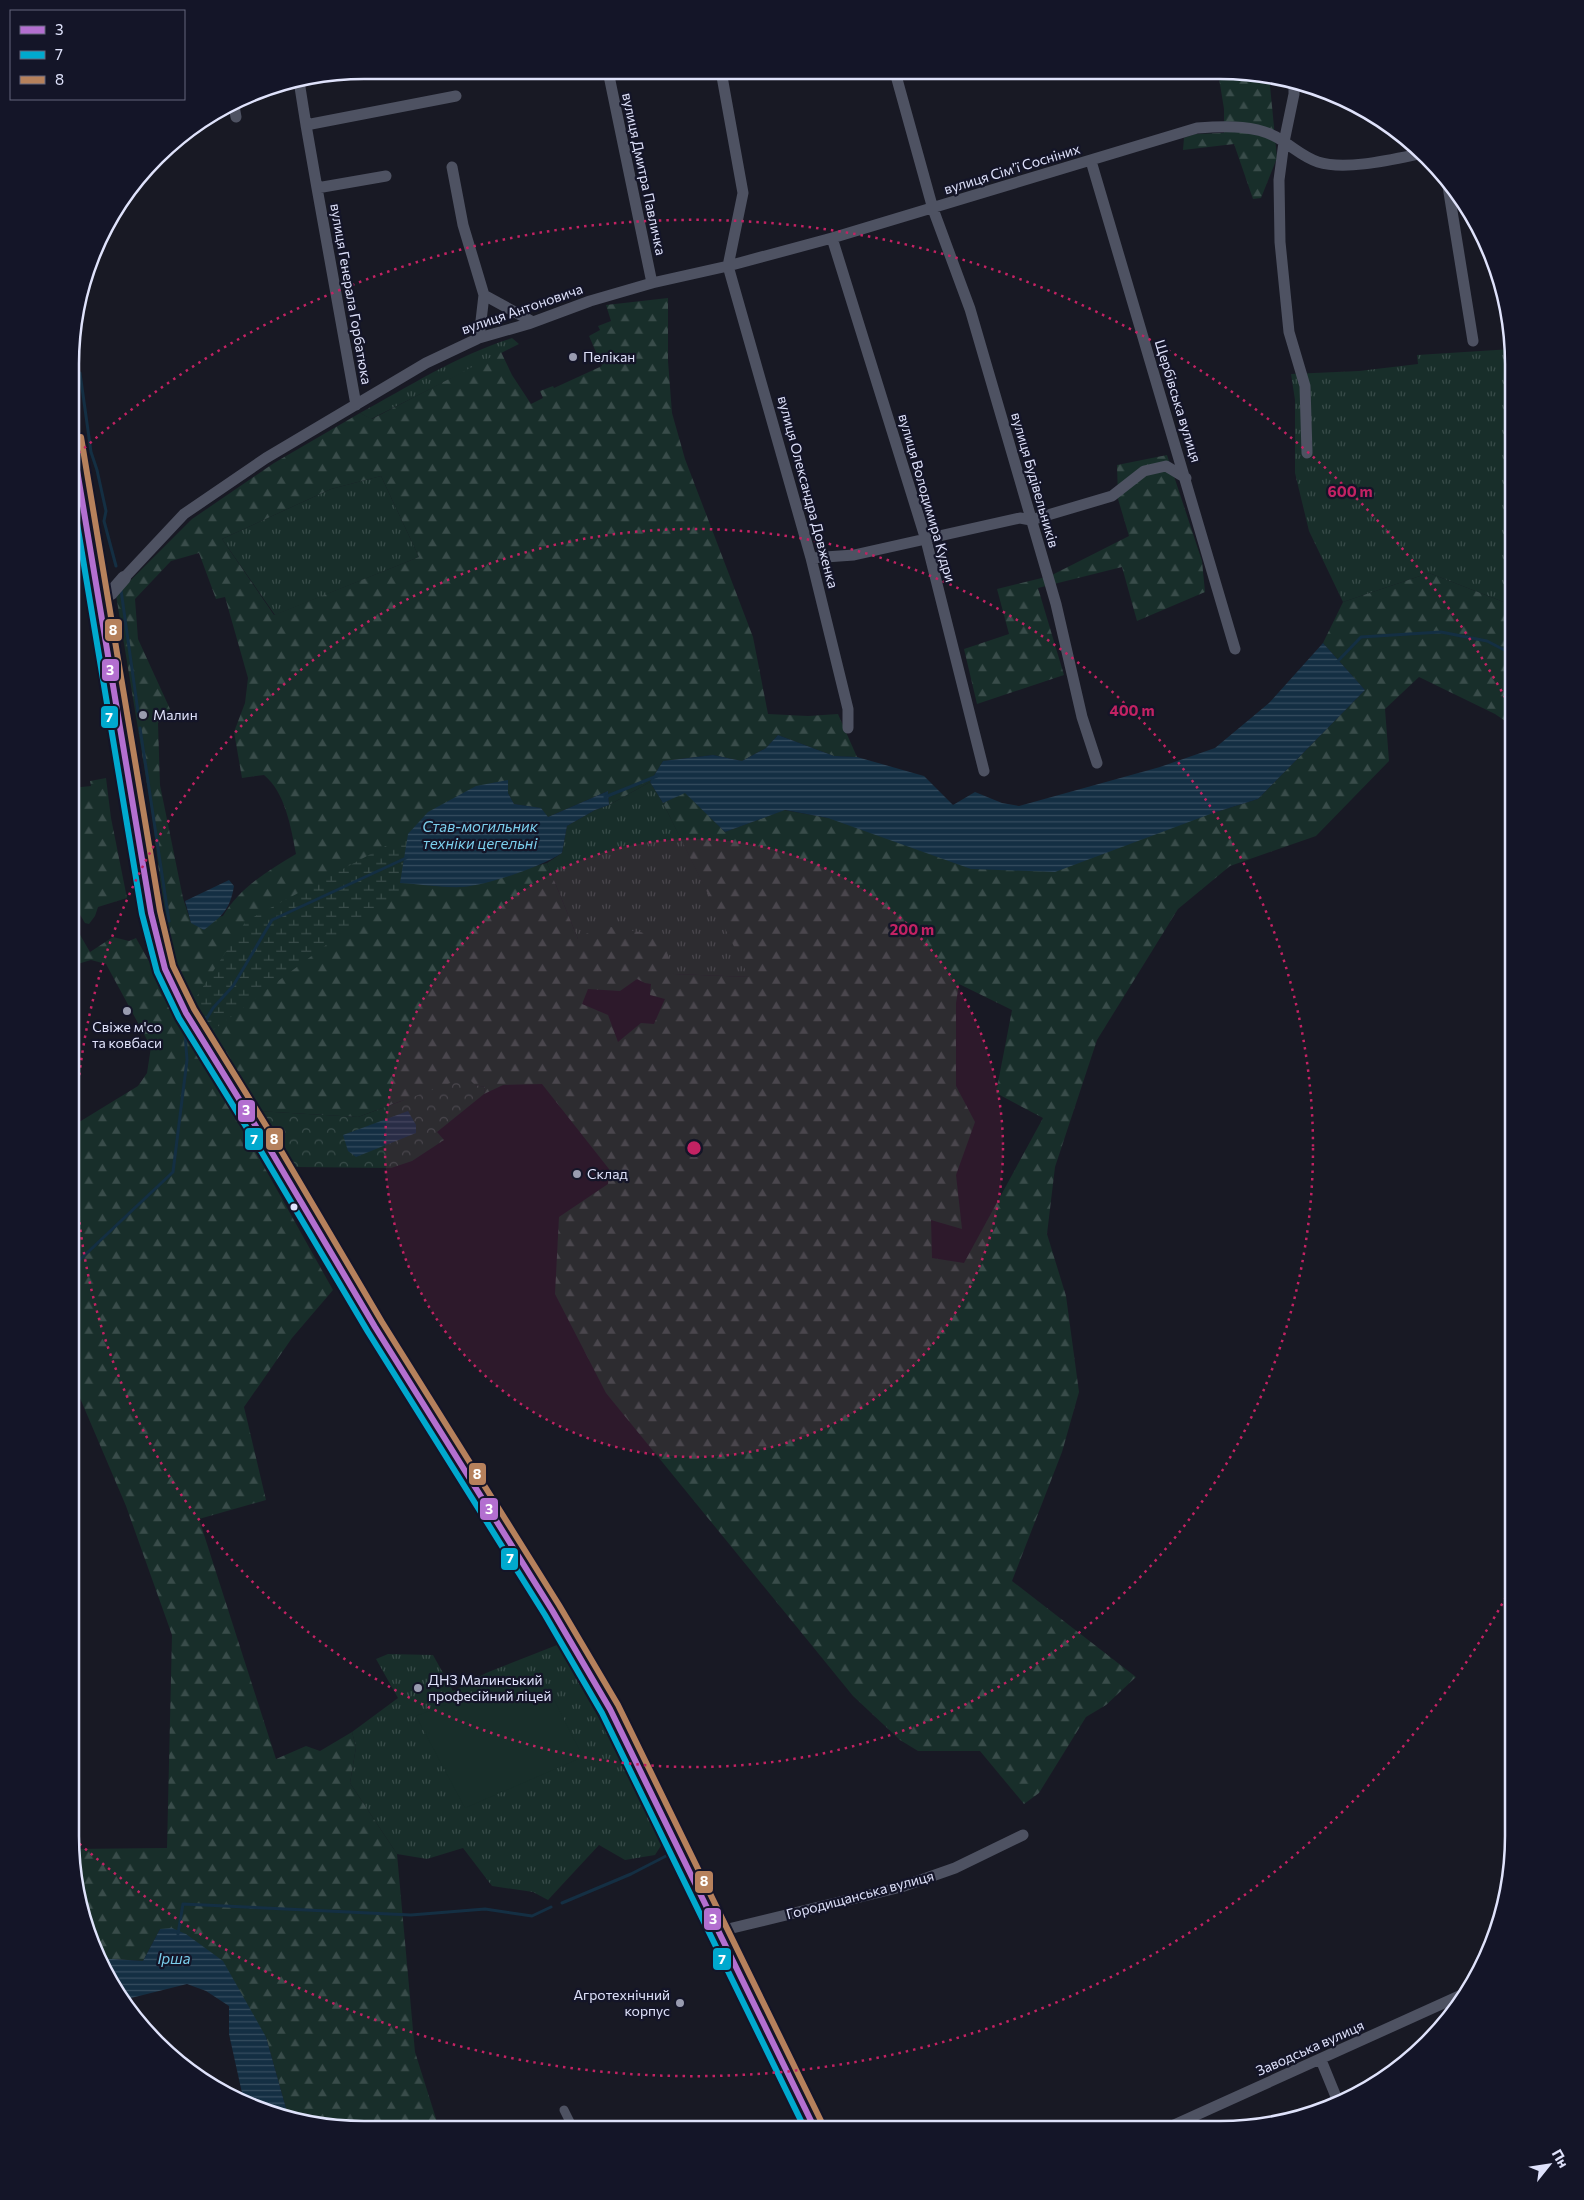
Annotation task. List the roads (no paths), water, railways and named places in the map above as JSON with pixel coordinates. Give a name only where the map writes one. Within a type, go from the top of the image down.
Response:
[{"type":"street","name":"вулиця Дмитра Павличка","points":[[610,79],[652,282]]},
{"type":"street","points":[[722,79],[743,193],[728,266]]},
{"type":"street","name":"вулиця Сім’ї Сосніних","points":[[897,79],[933,209],[1197,128],[1223,127],[1271,134],[1303,155],[1318,162],[1332,164],[1373,163],[1414,155]]},
{"type":"street","name":"вулиця Генерала Горбатюка","points":[[300,86],[316,188],[356,405]]},
{"type":"street","points":[[1294,88],[1279,180],[1280,242],[1289,332],[1305,386],[1307,453]]},
{"type":"street","points":[[306,125],[456,96]]},
{"type":"street","name":"Щербівська вулиця","points":[[1092,161],[1235,650]]},
{"type":"street","points":[[452,167],[463,225],[484,295],[479,338]]},
{"type":"street","name":"вулиця Генерала Горбатюка","points":[[316,188],[386,176]]},
{"type":"street","points":[[1449,195],[1473,341]]},
{"type":"street","name":"вулиця Антоновича","points":[[124,578],[184,514],[293,441],[426,363],[479,338],[652,282],[728,266],[933,209]]},
{"type":"street","name":"вулиця Будівельників","points":[[933,209],[943,231],[970,309],[1056,604],[1082,717],[1097,763]]},
{"type":"street","name":"вулиця Володимира Кудри","points":[[832,238],[926,540],[984,770]]},
{"type":"street","name":"вулиця Олександра Довженка","points":[[728,266],[811,558],[848,709],[848,728]]},
{"type":"street","points":[[484,295],[533,322]]},
{"type":"street","points":[[811,558],[854,555],[1020,518],[1031,520],[1112,496],[1144,471],[1166,466],[1186,478]]},
{"type":"street","points":[[79,480],[134,815],[155,932],[165,969],[193,1026],[265,1141],[384,1342],[583,1661],[623,1734],[811,2121]]},
{"type":"street","points":[[99,599],[110,593],[124,578]]},
{"type":"street","name":"Городищанська вулиця","points":[[720,1931],[901,1887],[955,1868],[1024,1835]]},
{"type":"street","name":"Заводська вулиця","points":[[1183,2121],[1454,1999]]},
{"type":"street","points":[[1321,2060],[1336,2097]]},
{"type":"street","points":[[564,2110],[570,2121]]},
{"type":"water","points":[[1323,643],[1365,690],[1258,799],[1213,813],[1055,872],[971,869],[828,818],[785,810],[725,832],[685,793],[663,803],[650,782],[663,761],[713,755],[742,761],[766,748],[778,735],[834,756],[857,757],[924,776],[953,805],[975,792],[1002,803],[1019,806],[1160,767],[1215,748],[1269,703]]},
{"type":"water","name":"Став-могильник техніки цегельні","points":[[508,780],[508,793],[514,804],[541,808],[548,817],[608,791],[609,805],[595,810],[567,826],[562,853],[528,869],[474,886],[400,883],[408,834],[428,812],[476,786]]},
{"type":"water","points":[[229,880],[234,886],[230,901],[224,912],[204,930],[191,923],[185,901]]},
{"type":"water","points":[[408,1111],[416,1125],[416,1133],[356,1157],[348,1151],[343,1135]]},
{"type":"water","name":"Ірша","points":[[172,1928],[186,1934],[223,1961],[266,2037],[287,2111],[242,2094],[229,2034],[229,2006],[206,1991],[187,1984],[130,1998],[106,1959],[143,1961],[160,1929]]},
{"type":"waterway","points":[[80,373],[91,452],[106,511],[104,521],[116,566]]},
{"type":"waterway","points":[[121,590],[138,712]]},
{"type":"waterway","points":[[1337,662],[1361,637],[1441,632],[1487,641],[1505,650]]},
{"type":"waterway","points":[[140,728],[169,921]]},
{"type":"waterway","points":[[605,797],[657,776]]},
{"type":"waterway","points":[[204,1023],[213,1008],[233,986],[272,920],[406,858]]},
{"type":"waterway","points":[[79,1260],[173,1172],[187,1060],[185,1033]]},
{"type":"waterway","points":[[562,1903],[631,1874],[668,1855]]},
{"type":"waterway","points":[[178,1934],[183,1904],[411,1915],[485,1909],[532,1916],[551,1907]]},
{"type":"place","name":"Пелікан","points":[[573,357]]},
{"type":"place","name":"Малин","points":[[143,715]]},
{"type":"place","name":"Свіже м'со та ковбаси","points":[[127,1011]]},
{"type":"place","name":"Склад","points":[[577,1174]]},
{"type":"place","name":"ДНЗ Малинський професійний ліцей","points":[[418,1688]]},
{"type":"place","name":"Агротехнічний корпус","points":[[680,2003]]}]
